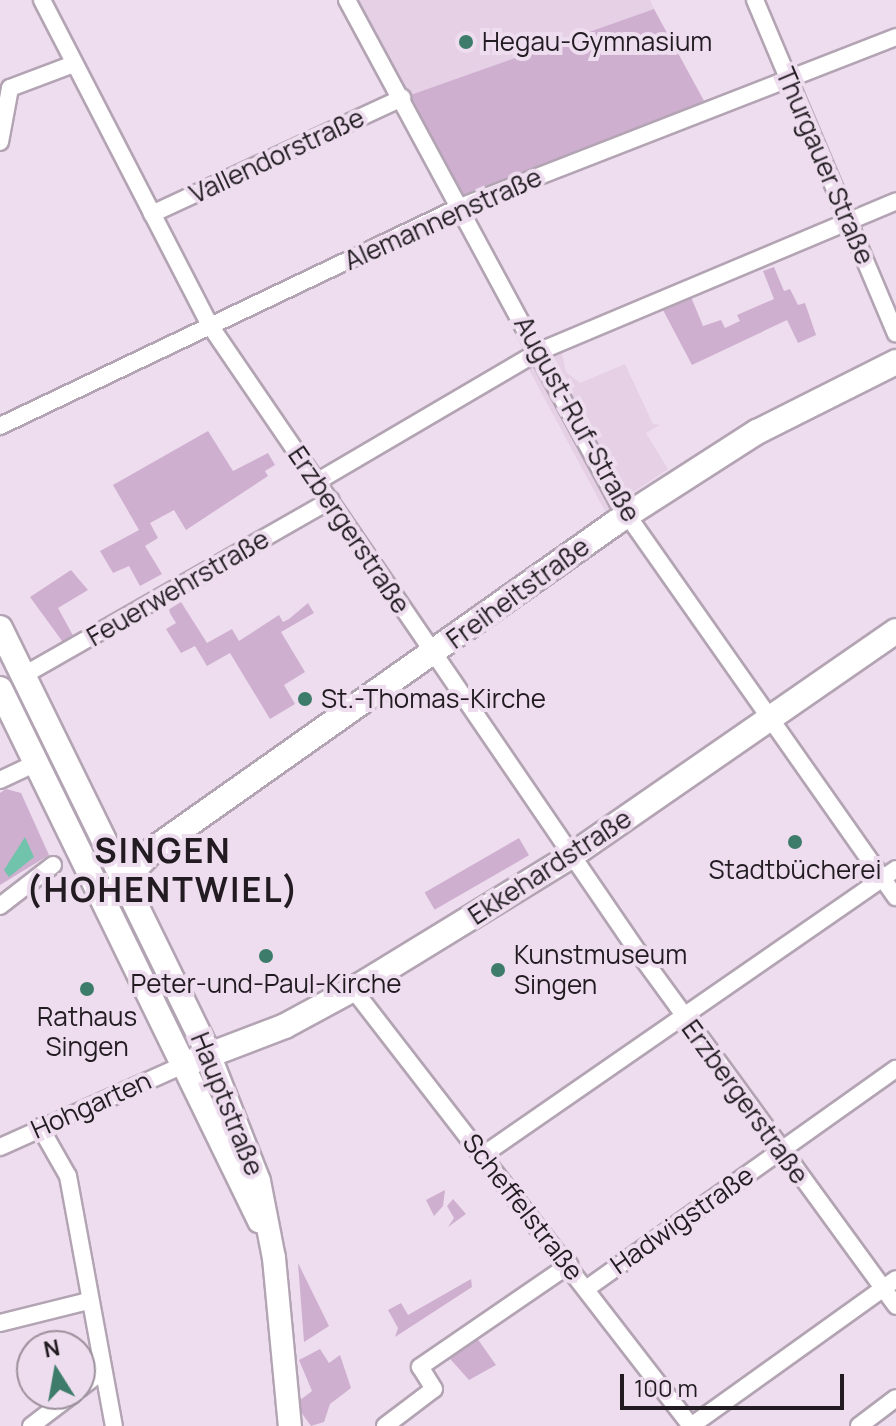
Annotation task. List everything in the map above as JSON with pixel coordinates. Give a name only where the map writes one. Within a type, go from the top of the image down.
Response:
[{"type":"main road","name":"Freiheitstraße","points":[[104,901],[155,848],[433,655],[627,515],[757,432],[896,362]]},
{"type":"main road","name":"Hauptstraße","points":[[0,628],[106,837],[209,1054],[252,1160],[269,1240],[290,1426]]},
{"type":"main road","name":"Ekkehardstraße","points":[[183,1065],[285,1026],[353,989],[571,856],[896,631]]},
{"type":"main road","name":"Hauptstraße","points":[[0,689],[269,1240]]},
{"type":"main road","points":[[106,837],[129,847],[155,848]]},
{"type":"street","name":"Erzbergerstraße","points":[[42,0],[211,327],[571,856],[684,1017],[896,1306]]},
{"type":"street","name":"August-Ruf-Straße","points":[[347,0],[627,515],[770,719],[890,874],[896,897]]},
{"type":"street","name":"Thurgauer Straße","points":[[755,0],[896,333]]},
{"type":"street","name":"Alemannenstraße","points":[[2,420],[211,327],[460,207],[896,37]]},
{"type":"street","points":[[0,142],[5,87],[74,64]]},
{"type":"street","name":"Vallendorstraße","points":[[152,214],[402,98]]},
{"type":"street","points":[[318,481],[540,351],[896,201]]},
{"type":"street","name":"Feuerwehrstraße","points":[[24,675],[331,500]]},
{"type":"street","points":[[0,780],[36,763]]},
{"type":"street","points":[[0,906],[53,865]]},
{"type":"street","points":[[483,1155],[890,874]]},
{"type":"street","name":"Scheffelstraße","points":[[353,989],[691,1426]]},
{"type":"street","name":"Hohgarten","points":[[0,1147],[183,1065]]},
{"type":"street","name":"Hadwigstraße","points":[[586,1289],[896,1069]]},
{"type":"street","points":[[40,1127],[68,1176],[101,1372],[114,1426]]},
{"type":"street","points":[[385,1426],[434,1389],[420,1367],[569,1265]]},
{"type":"street","points":[[691,1426],[896,1279]]},
{"type":"street","points":[[0,1323],[88,1301]]},
{"type":"street","points":[[96,1376],[101,1372]]},
{"type":"street","points":[[859,1426],[896,1398]]},
{"type":"street","points":[[31,1426],[52,1410]]},
{"type":"shaded area","name":"Hegau-Gymnasium","points":[[347,0],[650,0],[654,9],[402,98]]},
{"type":"shaded area","points":[[654,9],[709,110],[460,207],[402,98]]},
{"type":"shaded area","points":[[774,267],[784,291],[790,289],[798,305],[805,303],[816,335],[798,343],[787,320],[692,365],[663,310],[691,297],[703,326],[721,320],[725,328],[740,321],[737,315],[774,299],[763,271]]},
{"type":"shaded area","points":[[561,349],[566,372],[580,383],[625,364],[653,424],[660,425],[646,433],[668,469],[605,511],[527,366]]},
{"type":"shaded area","points":[[208,431],[233,471],[268,453],[275,465],[265,471],[268,476],[186,530],[174,510],[150,523],[158,538],[145,546],[162,574],[140,586],[129,566],[113,573],[100,551],[139,530],[113,485]]},
{"type":"shaded area","points":[[71,570],[88,590],[58,608],[76,641],[65,645],[30,597]]},
{"type":"shaded area","points":[[181,602],[207,643],[232,629],[239,641],[279,615],[283,622],[289,619],[308,603],[314,613],[281,632],[305,672],[284,685],[295,704],[270,719],[230,653],[207,666],[195,646],[181,653],[166,629],[176,623],[168,610]]},
{"type":"shaded area","points":[[6,789],[21,793],[49,855],[0,885],[0,793]]},
{"type":"shaded area","points":[[25,837],[34,857],[9,877],[4,870]]},
{"type":"shaded area","points":[[519,838],[529,855],[435,910],[425,892]]},
{"type":"shaded area","points":[[445,1190],[443,1206],[434,1216],[426,1200]]},
{"type":"shaded area","points":[[453,1199],[466,1214],[448,1227],[454,1218],[447,1206]]},
{"type":"shaded area","points":[[298,1263],[329,1326],[304,1342]]},
{"type":"shaded area","points":[[471,1279],[472,1287],[395,1337],[398,1328],[388,1310],[401,1303],[408,1315]]},
{"type":"shaded area","points":[[472,1331],[496,1365],[469,1380],[443,1351]]},
{"type":"shaded area","points":[[320,1349],[329,1363],[340,1355],[351,1388],[330,1404],[324,1422],[311,1426],[295,1404],[312,1391],[299,1360]]},
{"type":"place","name":"Hegau-Gymnasium","points":[[466,42]]},
{"type":"place","name":"St.-Thomas-Kirche","points":[[305,699]]},
{"type":"place","name":"Stadtbücherei","points":[[795,842]]},
{"type":"place","name":"Peter-und-Paul-Kirche","points":[[266,956]]},
{"type":"place","name":"Kunstmuseum Singen","points":[[498,970]]},
{"type":"place","name":"Rathaus Singen","points":[[87,989]]},
{"type":"district","name":"SINGEN (HOHENTWIEL)","points":[[163,870]]}]
